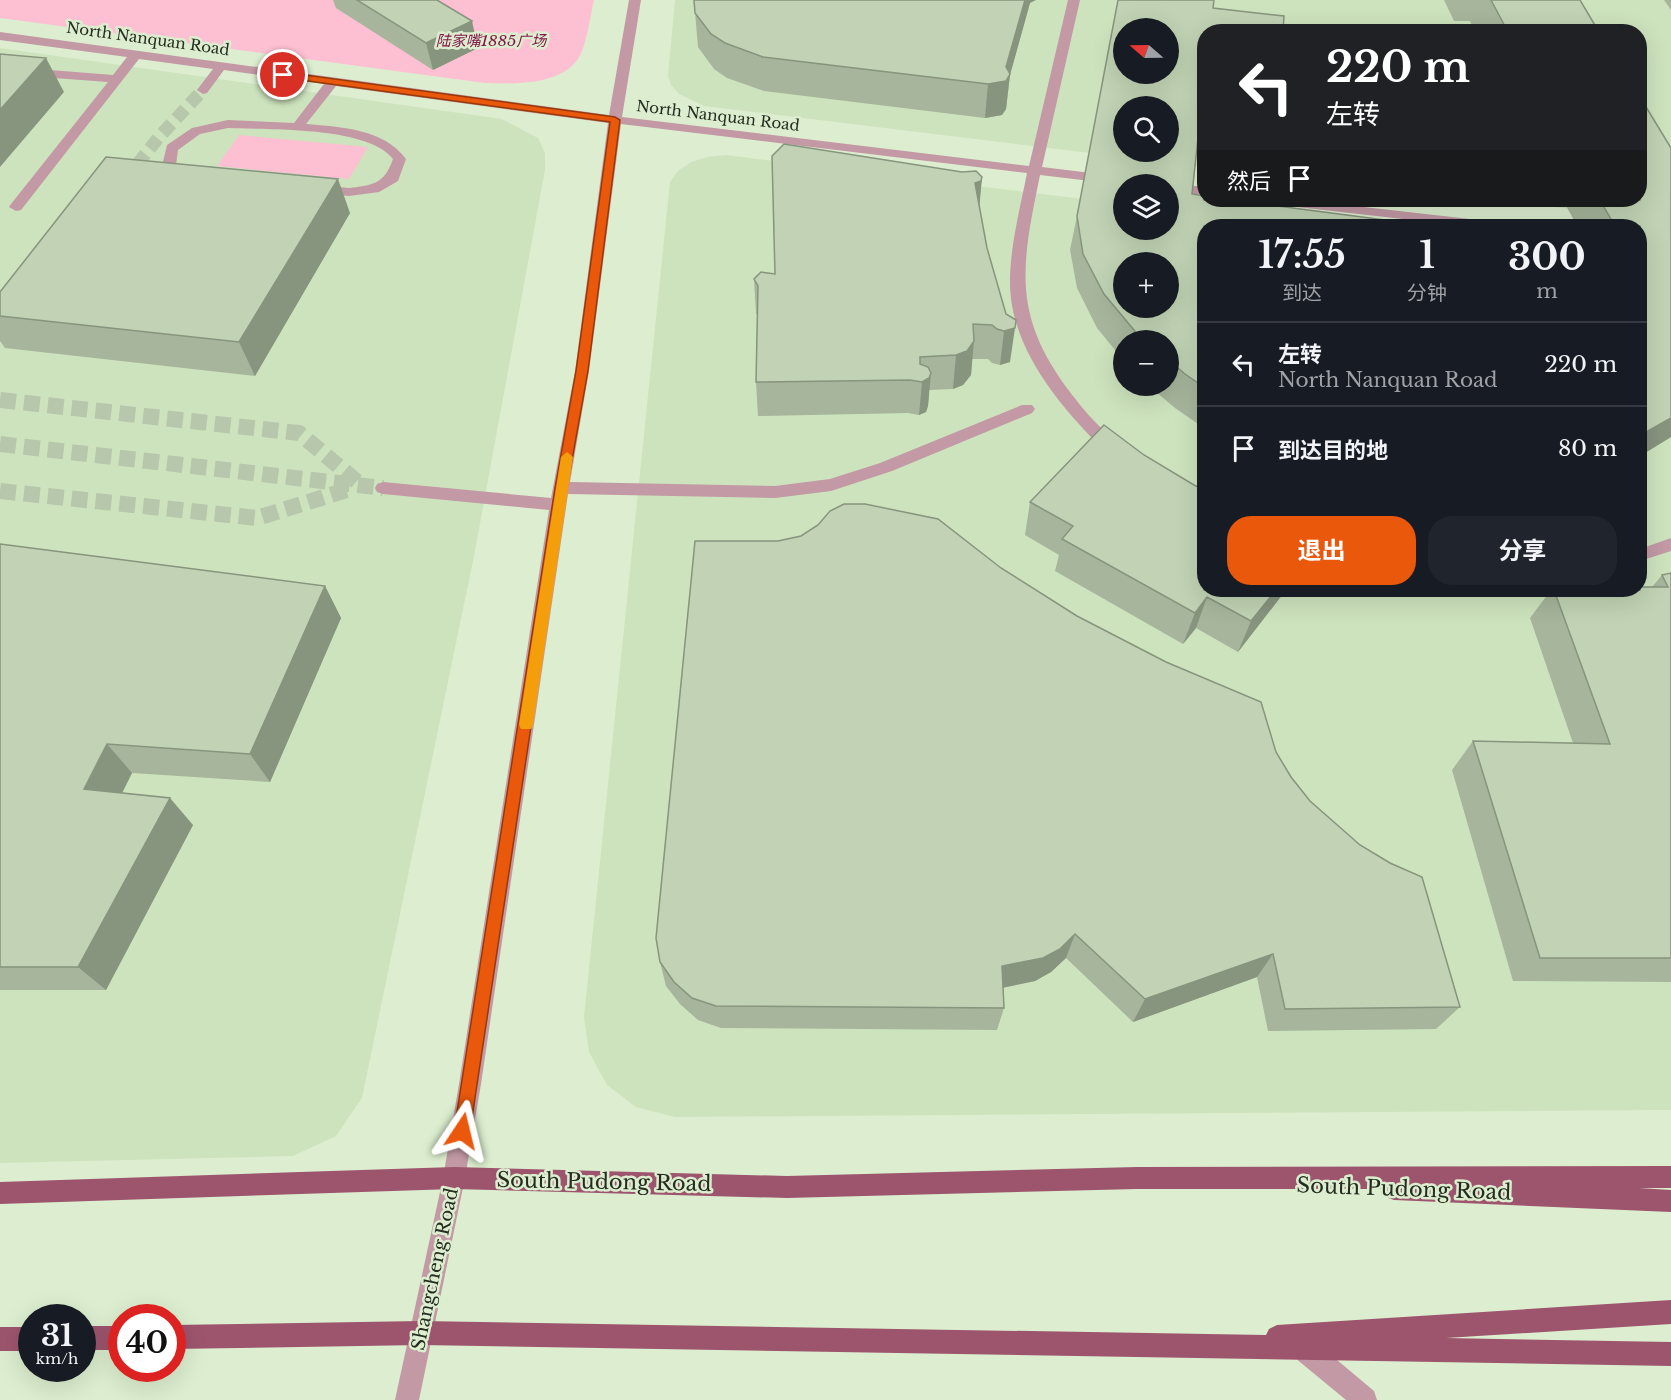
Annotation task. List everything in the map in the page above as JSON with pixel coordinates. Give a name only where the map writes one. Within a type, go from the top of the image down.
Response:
[{"type":"main road","name":"South Pudong Road","points":[[0,1193],[454,1178],[787,1187],[1137,1178],[1671,1177]]},
{"type":"main road","name":"South Pudong Road","points":[[1137,1178],[1671,1201]]},
{"type":"main road","points":[[1146,1346],[1671,1312]]},
{"type":"main road","points":[[186,1337],[421,1333],[1671,1354]]},
{"type":"main road","points":[[0,1340],[18,1339]]},
{"type":"street","name":"Shangcheng Road","points":[[407,1400],[454,1178],[560,497],[582,371],[615,120],[635,0]]},
{"type":"street","points":[[1074,0],[1019,247],[1018,300],[1034,351],[1061,391],[1101,437],[1127,461]]},
{"type":"street","name":"North Nanquan Road","points":[[0,36],[615,120],[1113,180]]},
{"type":"street","points":[[16,207],[136,54]]},
{"type":"street","points":[[203,90],[221,66]]},
{"type":"street","points":[[0,70],[117,78]]},
{"type":"street","points":[[297,128],[333,81]]},
{"type":"street","points":[[228,124],[297,128],[353,134],[390,147],[400,159],[393,178],[374,189],[349,192],[187,177],[169,166],[172,148],[196,131],[228,124]]},
{"type":"street","points":[[1179,188],[1197,190]]},
{"type":"street","points":[[1332,207],[1435,219]]},
{"type":"street","points":[[383,488],[560,497],[775,492],[831,485],[886,467],[1026,409]]},
{"type":"street","points":[[1647,553],[1671,544]]},
{"type":"street","points":[[1303,1348],[1365,1400]]},
{"type":"shaded area","points":[[675,0],[1671,0],[1671,220],[1554,207],[1647,207],[1647,24],[1197,24],[1197,166],[1163,162],[1179,162],[1179,96],[1113,96],[1113,156],[704,106],[679,94],[671,85],[668,76]]},
{"type":"shaded area","points":[[0,48],[502,119],[538,138],[545,153],[545,170],[474,556],[362,1098],[336,1136],[293,1156],[0,1163]]},
{"type":"shaded area","points":[[726,155],[1113,203],[1113,240],[1179,240],[1179,227],[1197,226],[1197,597],[1647,597],[1647,269],[1671,272],[1671,1110],[675,1117],[636,1107],[607,1085],[589,1052],[584,1017],[670,182],[678,171],[691,162]]},
{"type":"green space","name":"陆家嘴1885广场","points":[[0,0],[594,0],[582,51],[566,71],[554,77],[525,83],[485,83],[0,18]]},
{"type":"green space","points":[[239,135],[368,147],[349,179],[217,166]]},
{"type":"building","points":[[357,0],[437,0],[472,21],[426,43]]},
{"type":"building","points":[[694,0],[1025,0],[1006,67],[1010,74],[1006,81],[988,84],[763,57],[725,43],[711,34],[695,13]]},
{"type":"building","points":[[1118,0],[1214,0],[1213,8],[1284,16],[1284,24],[1197,24],[1197,147],[1192,194],[1197,195],[1197,207],[1285,207],[1377,219],[1197,219],[1197,382],[1179,369],[1179,330],[1134,330],[1124,318],[1179,318],[1179,252],[1113,252],[1113,305],[1104,294],[1083,254],[1077,216],[1113,26],[1113,84],[1179,84],[1179,18],[1115,18]]},
{"type":"building","points":[[1491,0],[1580,0],[1594,24],[1504,24]]},
{"type":"building","points":[[0,54],[46,58],[0,110]]},
{"type":"building","points":[[1647,109],[1671,148],[1671,418],[1647,431],[1647,219],[1611,219],[1604,207],[1647,207]]},
{"type":"building","points":[[784,144],[962,172],[976,171],[982,177],[981,181],[975,183],[987,248],[1006,314],[1016,320],[1015,328],[1004,331],[992,325],[973,324],[974,341],[967,351],[956,355],[920,357],[920,364],[928,367],[931,373],[929,378],[922,382],[910,380],[756,382],[758,286],[754,279],[761,272],[775,274],[772,156]]},
{"type":"building","points":[[106,157],[338,179],[239,342],[0,316],[0,292]]},
{"type":"building","points":[[1104,425],[1144,455],[1197,486],[1197,597],[1207,597],[1195,613],[1062,539],[1073,526],[1030,502]]},
{"type":"building","points":[[844,504],[865,504],[938,519],[1001,568],[1077,616],[1166,662],[1261,702],[1276,752],[1291,777],[1310,801],[1360,845],[1390,863],[1422,877],[1460,1007],[1285,1009],[1273,954],[1145,999],[1075,934],[1060,949],[1043,958],[1002,966],[1004,1008],[716,1006],[692,998],[674,982],[660,962],[656,938],[695,541],[778,541],[801,536],[818,525],[830,511]]},
{"type":"building","points":[[0,544],[325,586],[250,754],[107,744],[84,789],[170,798],[78,967],[0,967]]},
{"type":"building","points":[[1671,573],[1671,958],[1540,958],[1473,741],[1610,744],[1557,597],[1647,597],[1647,587],[1668,587],[1662,575]]},
{"type":"building","points":[[1207,597],[1270,597],[1251,621]]},
{"type":"tunnel","points":[[125,180],[159,137],[203,90]]},
{"type":"tunnel","points":[[0,400],[299,433],[361,485]]},
{"type":"tunnel","points":[[0,444],[383,488]]},
{"type":"tunnel","points":[[0,491],[257,518],[353,488]]},
{"type":"slow traffic","points":[[526,725],[567,457]]},
{"type":"route","points":[[283,75],[615,120],[582,371],[561,488],[462,1131]]}]
